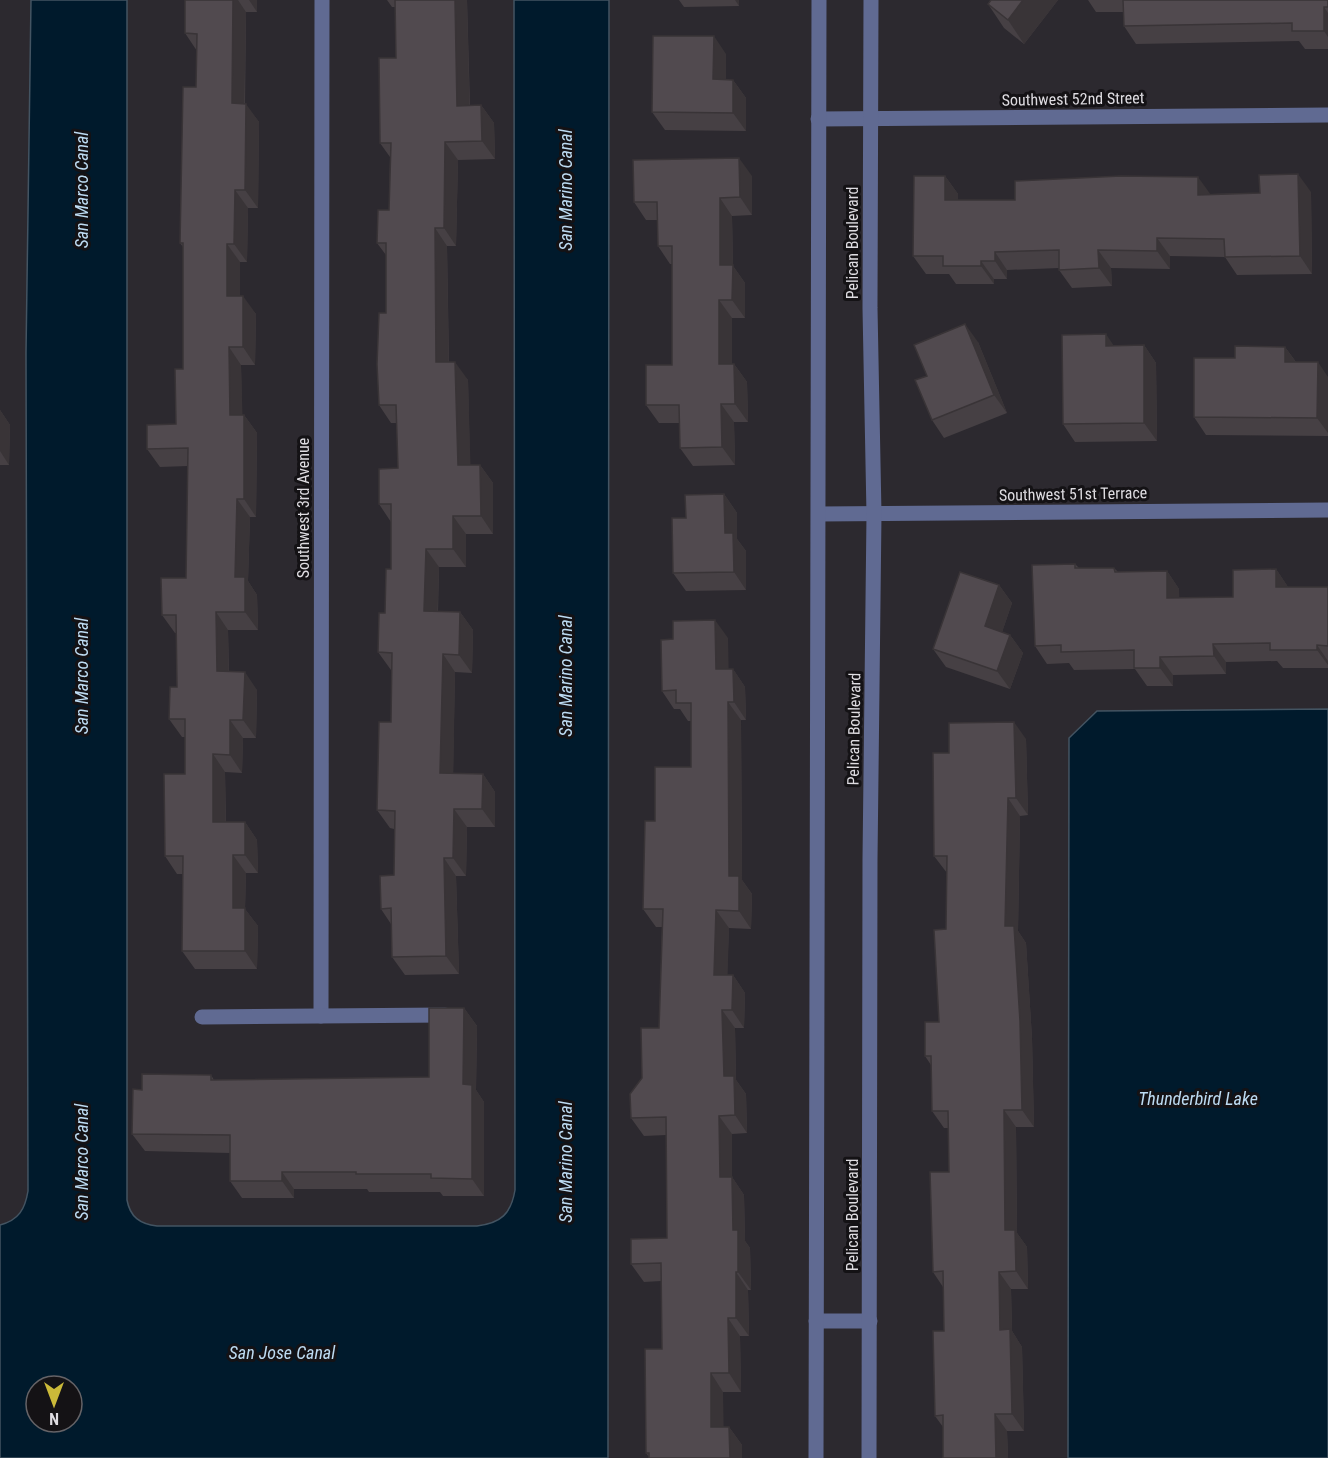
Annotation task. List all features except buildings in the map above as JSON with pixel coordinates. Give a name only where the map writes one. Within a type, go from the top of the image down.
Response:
[{"type":"street","name":"Southwest 3rd Avenue","points":[[321,1016],[322,0]]},
{"type":"street","name":"Pelican Boulevard","points":[[816,1458],[819,0]]},
{"type":"street","name":"Pelican Boulevard","points":[[870,1458],[870,860],[874,514],[870,308],[871,0]]},
{"type":"street","name":"Southwest 52nd Street","points":[[818,119],[1328,115]]},
{"type":"street","name":"Southwest 51st Terrace","points":[[819,514],[1328,510]]},
{"type":"street","points":[[202,1017],[445,1015]]},
{"type":"street","points":[[816,1322],[870,1321]]},
{"type":"water","points":[[31,0],[127,0],[128,1206],[137,1219],[157,1226],[477,1226],[499,1220],[504,1216],[511,1205],[515,1190],[514,0],[609,0],[608,1458],[0,1458],[0,1225],[12,1220],[20,1213],[28,1191],[26,353]]},
{"type":"water","name":"Thunderbird Lake","points":[[1328,709],[1328,1458],[1068,1458],[1069,738],[1097,711]]},
{"type":"water label","name":"San Marco Canal","points":[[81,190]]},
{"type":"water label","name":"San Marino Canal","points":[[565,190]]},
{"type":"water label","name":"San Marco Canal","points":[[81,676]]},
{"type":"water label","name":"San Marino Canal","points":[[565,676]]},
{"type":"water label","name":"San Marco Canal","points":[[81,1162]]},
{"type":"water label","name":"San Marino Canal","points":[[565,1162]]},
{"type":"water label","name":"San Jose Canal","points":[[282,1352]]}]
